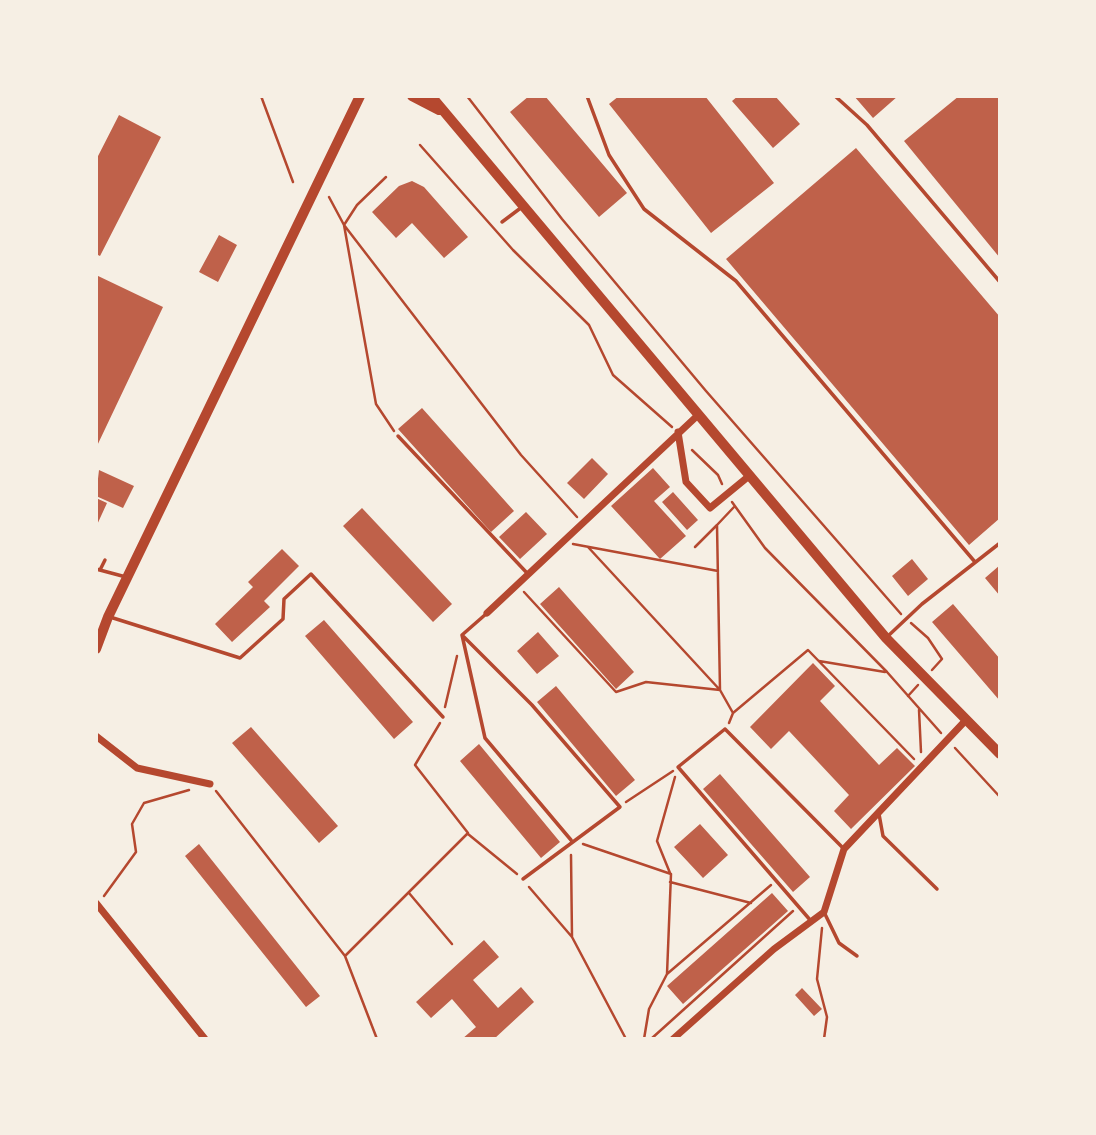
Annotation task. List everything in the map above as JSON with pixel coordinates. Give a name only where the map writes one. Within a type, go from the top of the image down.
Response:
[{"type":"main road","points":[[96,649],[108,617],[360,96]]},
{"type":"main road","points":[[350,119],[370,96]]},
{"type":"main road","points":[[412,96],[445,114]]},
{"type":"main road","points":[[431,96],[886,638],[1000,754]]},
{"type":"street","points":[[487,612],[697,416]]},
{"type":"street","points":[[678,432],[687,482],[710,508],[749,476]]},
{"type":"street","points":[[673,1039],[774,949],[824,912],[844,849],[946,738],[966,720]]},
{"type":"street","points":[[96,736],[137,768],[211,784]]},
{"type":"street","points":[[97,904],[205,1039]]},
{"type":"lane","points":[[587,96],[609,155],[644,209],[736,281],[975,562]]},
{"type":"lane","points":[[835,96],[867,125],[1000,282]]},
{"type":"lane","points":[[502,222],[523,207]]},
{"type":"lane","points":[[398,436],[527,573]]},
{"type":"lane","points":[[886,638],[1000,543]]},
{"type":"lane","points":[[105,560],[98,569],[128,577]]},
{"type":"lane","points":[[108,617],[240,658],[283,619],[284,599],[311,574],[443,717]]},
{"type":"lane","points":[[462,635],[487,612]]},
{"type":"lane","points":[[462,635],[532,705],[620,807],[571,840],[523,879]]},
{"type":"lane","points":[[462,635],[485,738],[571,840]]},
{"type":"lane","points":[[811,921],[678,767],[725,729],[844,849]]},
{"type":"lane","points":[[879,814],[883,836],[937,889]]},
{"type":"lane","points":[[824,912],[839,943],[857,956]]},
{"type":"path","points":[[261,96],[293,182]]},
{"type":"path","points":[[467,96],[562,219],[698,381],[906,619],[928,638],[942,659],[908,696]]},
{"type":"path","points":[[420,145],[513,250],[589,325],[613,375],[678,432],[718,475],[734,507],[765,548],[887,672],[1000,797]]},
{"type":"path","points":[[386,177],[357,205],[344,225],[376,404],[398,436]]},
{"type":"path","points":[[329,197],[344,225],[521,455],[581,522]]},
{"type":"path","points":[[695,547],[734,507]]},
{"type":"path","points":[[717,525],[720,690]]},
{"type":"path","points":[[560,542],[718,572]]},
{"type":"path","points":[[588,547],[720,690],[733,713]]},
{"type":"path","points":[[516,583],[616,692],[646,681],[720,690]]},
{"type":"path","points":[[345,956],[468,833],[415,765],[443,717],[462,635]]},
{"type":"path","points":[[725,729],[733,713],[808,650],[922,766]]},
{"type":"path","points":[[819,662],[887,672]]},
{"type":"path","points":[[918,707],[922,766]]},
{"type":"path","points":[[620,807],[678,767]]},
{"type":"path","points":[[667,974],[671,874],[657,841],[678,767]]},
{"type":"path","points":[[97,904],[136,852],[132,824],[144,803],[211,784],[345,956],[377,1039]]},
{"type":"path","points":[[626,1039],[572,937],[571,840],[671,874]]},
{"type":"path","points":[[670,882],[752,903]]},
{"type":"path","points":[[644,1039],[649,1009],[667,974],[775,882]]},
{"type":"path","points":[[408,893],[452,944]]},
{"type":"path","points":[[651,1039],[798,907]]},
{"type":"path","points":[[824,912],[817,979],[827,1017],[824,1039]]},
{"type":"building","points":[[529,96],[545,96],[627,193],[599,217],[510,112]]},
{"type":"building","points":[[619,96],[705,96],[774,183],[711,233],[609,104]]},
{"type":"building","points":[[738,96],[775,96],[800,124],[773,148],[732,101]]},
{"type":"building","points":[[854,96],[898,96],[873,118]]},
{"type":"building","points":[[959,96],[1000,96],[1000,258],[904,141]]},
{"type":"building","points":[[119,115],[161,137],[100,256],[96,254],[96,160]]},
{"type":"building","points":[[856,148],[1000,317],[1000,518],[969,545],[726,259]]},
{"type":"building","points":[[412,181],[424,187],[468,237],[444,258],[412,223],[396,238],[372,212],[399,186]]},
{"type":"building","points":[[219,235],[237,245],[218,282],[199,272]]},
{"type":"building","points":[[96,275],[163,307],[96,448]]},
{"type":"building","points":[[422,408],[514,511],[491,532],[398,429]]},
{"type":"building","points":[[592,458],[608,474],[584,499],[567,483]]},
{"type":"building","points":[[653,468],[670,487],[654,501],[686,536],[660,559],[611,506]]},
{"type":"building","points":[[99,470],[134,486],[123,508],[96,496]]},
{"type":"building","points":[[673,492],[698,520],[687,530],[662,502]]},
{"type":"building","points":[[96,498],[107,503],[96,527]]},
{"type":"building","points":[[362,508],[452,604],[433,622],[343,526]]},
{"type":"building","points":[[526,512],[547,534],[520,559],[499,537]]},
{"type":"building","points":[[282,549],[299,566],[264,601],[270,607],[232,642],[215,624],[253,587],[248,582]]},
{"type":"building","points":[[912,559],[928,579],[908,596],[892,576]]},
{"type":"building","points":[[1000,565],[1000,596],[985,578]]},
{"type":"building","points":[[559,587],[634,672],[616,689],[540,604]]},
{"type":"building","points":[[953,604],[1000,659],[1000,701],[932,622]]},
{"type":"building","points":[[324,620],[413,722],[394,739],[305,636]]},
{"type":"building","points":[[538,632],[559,656],[537,674],[517,651]]},
{"type":"building","points":[[813,663],[835,686],[820,701],[879,765],[897,748],[915,766],[851,829],[834,811],[849,795],[789,731],[771,749],[750,727]]},
{"type":"building","points":[[556,686],[635,780],[616,796],[537,702]]},
{"type":"building","points":[[251,727],[338,826],[319,843],[232,743]]},
{"type":"building","points":[[479,744],[560,842],[541,858],[460,761]]},
{"type":"building","points":[[720,774],[810,877],[793,892],[703,789]]},
{"type":"building","points":[[700,824],[728,855],[703,878],[674,847]]},
{"type":"building","points":[[199,844],[320,996],[306,1007],[185,856]]},
{"type":"building","points":[[772,893],[788,911],[683,1004],[667,986]]},
{"type":"building","points":[[484,940],[499,957],[473,980],[498,1008],[521,987],[534,1002],[494,1039],[462,1039],[476,1027],[452,999],[431,1018],[416,1002]]},
{"type":"building","points":[[802,988],[822,1009],[814,1016],[795,995]]}]
